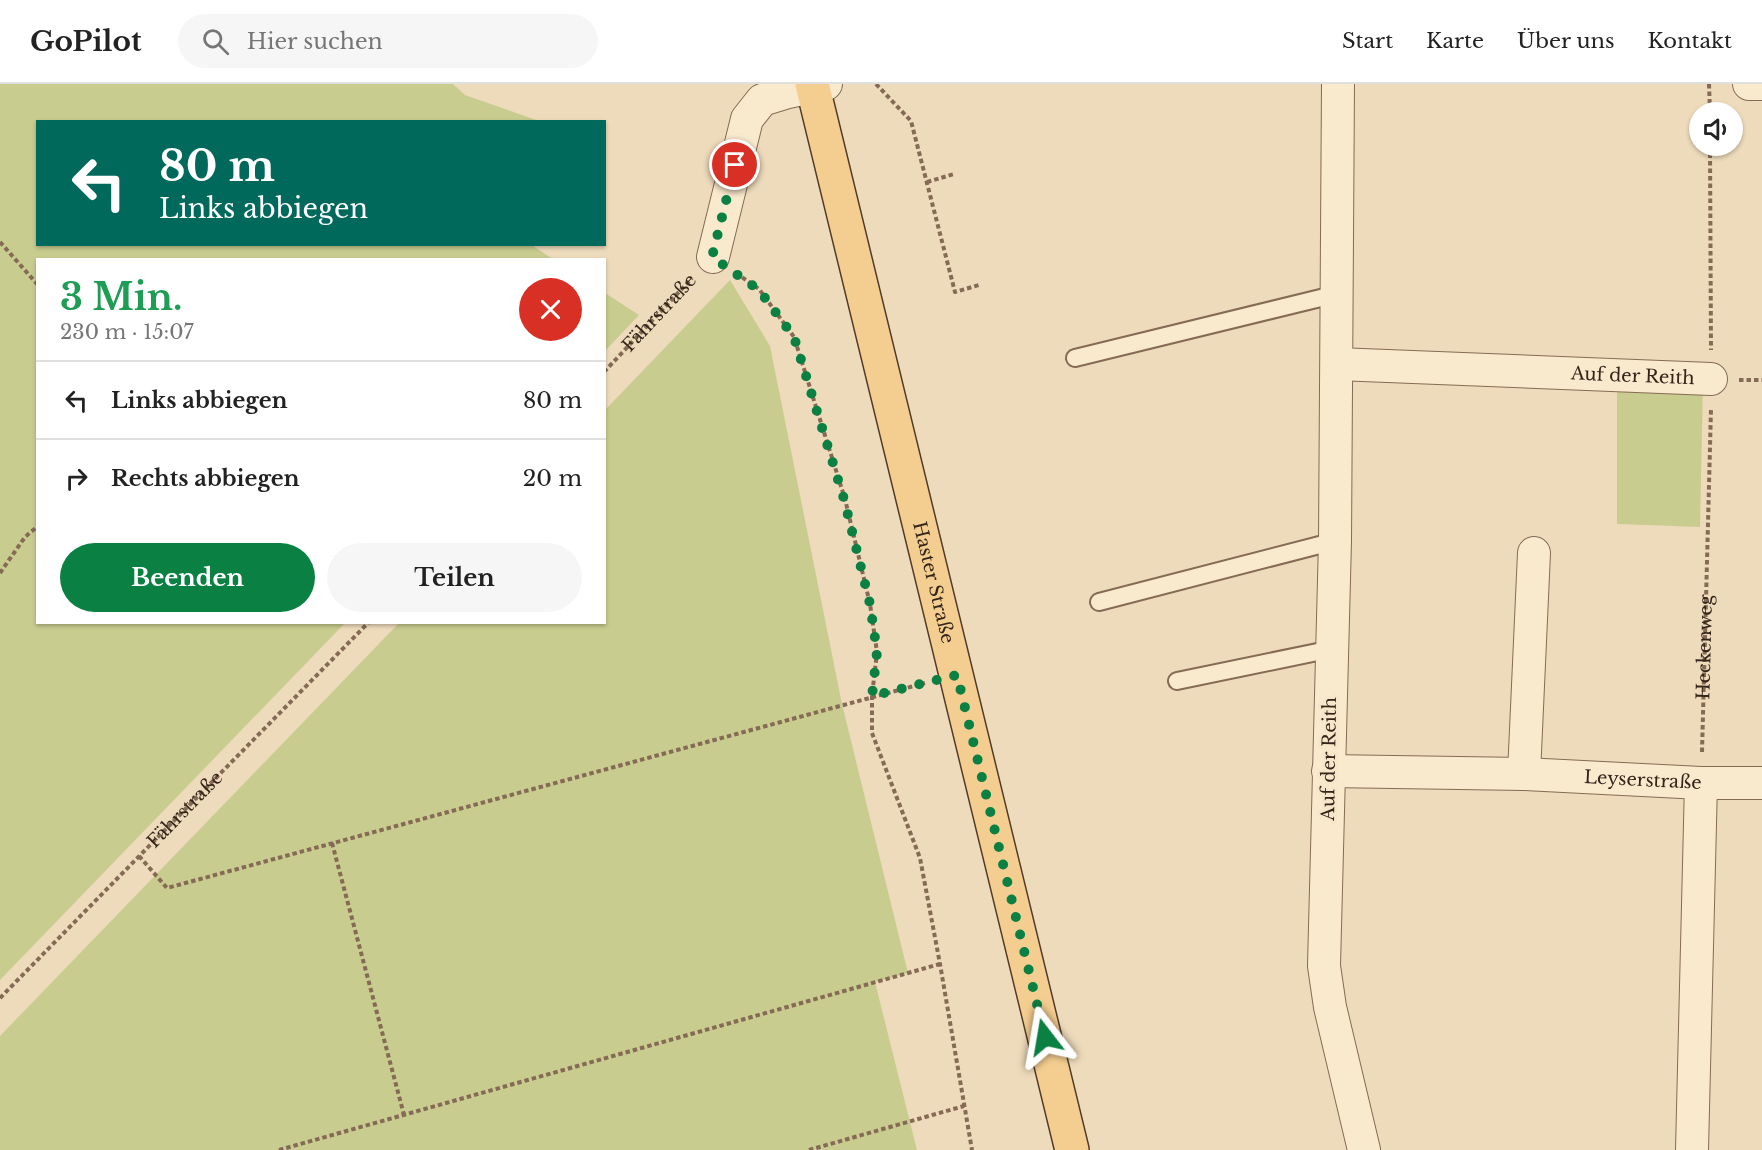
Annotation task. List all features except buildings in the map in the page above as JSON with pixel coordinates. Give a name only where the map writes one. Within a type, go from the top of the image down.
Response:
[{"type":"main road","name":"Haster Straße","points":[[817,85],[1072,1150]]},
{"type":"street","name":"Auf der Reith","points":[[1338,84],[1335,541],[1324,966],[1330,1007],[1364,1150]]},
{"type":"street","points":[[1749,84],[1762,84]]},
{"type":"street","points":[[712,257],[747,119],[762,100],[817,85]]},
{"type":"street","name":"Auf der Reith","points":[[1337,364],[1712,379]]},
{"type":"street","points":[[1524,774],[1534,554]]},
{"type":"street","name":"Leyserstraße","points":[[1328,771],[1524,774],[1701,783],[1762,783]]},
{"type":"street","points":[[1692,1150],[1701,783]]},
{"type":"lane","points":[[1075,358],[1337,294]]},
{"type":"lane","points":[[1099,602],[1335,541]]},
{"type":"lane","points":[[1177,681],[1332,649]]},
{"type":"path","points":[[876,84],[911,121],[955,292],[979,285]]},
{"type":"path","points":[[1709,84],[1710,102]]},
{"type":"path","name":"Heckenweg","points":[[1701,783],[1712,379],[1710,156]]},
{"type":"path","points":[[927,182],[954,174]]},
{"type":"path","points":[[0,242],[36,283]]},
{"type":"path","points":[[712,257],[759,290],[794,337],[844,499],[870,604],[877,652],[872,696],[872,733],[920,858],[972,1150]]},
{"type":"path","name":"Fährstraße","points":[[606,370],[712,257]]},
{"type":"path","points":[[0,573],[25,537],[36,528]]},
{"type":"path","name":"Fährstraße","points":[[0,998],[365,624]]},
{"type":"path","points":[[139,856],[167,888],[872,696],[957,675]]},
{"type":"path","points":[[332,843],[404,1115]]},
{"type":"path","points":[[279,1150],[940,964]]},
{"type":"path","points":[[809,1150],[964,1106]]},
{"type":"green space","points":[[0,84],[453,84],[465,95],[536,120],[36,120],[36,246],[533,246],[551,258],[36,258],[36,624],[344,624],[0,980]]},
{"type":"green space","points":[[730,280],[770,346],[842,704],[908,973],[875,982],[917,1150],[0,1150],[0,1036],[398,624],[606,624],[606,409]]},
{"type":"green space","points":[[606,294],[639,315],[606,350]]},
{"type":"green space","points":[[1617,380],[1703,384],[1700,527],[1617,524]]},
{"type":"route","points":[[735,165],[712,257],[759,290],[794,337],[844,499],[870,604],[877,652],[872,696],[957,675],[1045,1037]]}]
